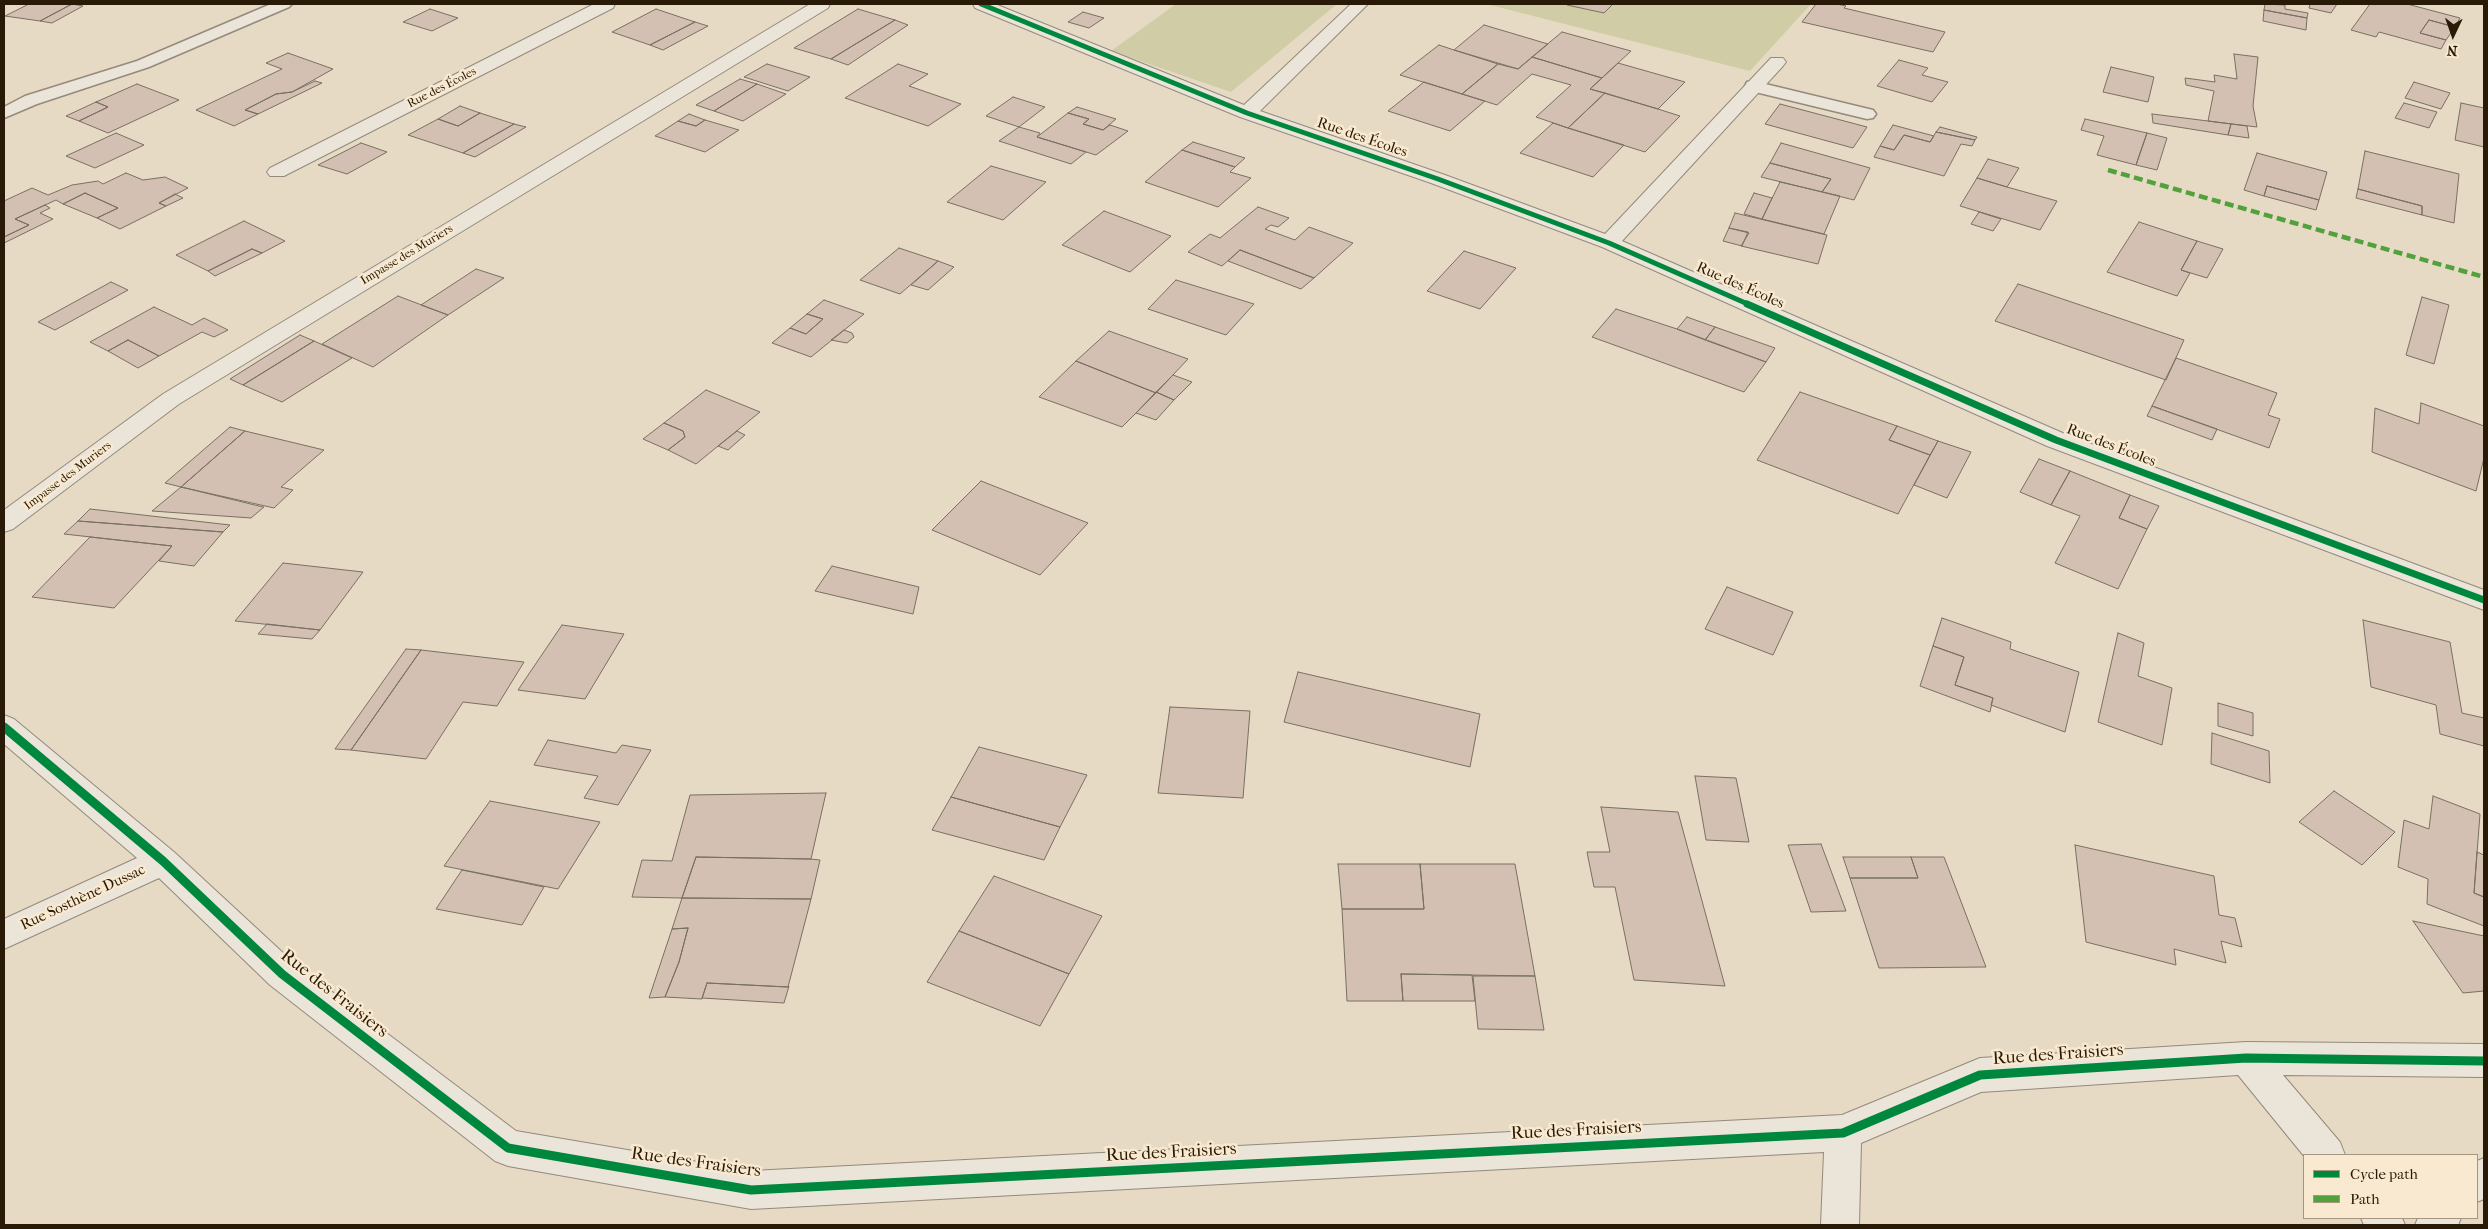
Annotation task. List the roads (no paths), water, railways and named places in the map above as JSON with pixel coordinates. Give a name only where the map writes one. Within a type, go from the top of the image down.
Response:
[{"type":"street","name":"Rue des Écoles","points":[[276,172],[607,4]]},
{"type":"street","name":"Impasse des Muriers","points":[[4,523],[171,399],[822,4]]},
{"type":"street","name":"Rue des Écoles","points":[[981,4],[1246,112],[1438,179],[1608,244],[2056,440],[2484,600]]},
{"type":"street","points":[[1246,112],[1360,4]]},
{"type":"street","points":[[1608,244],[1777,62]]},
{"type":"street","name":"Rue des Fraisiers","points":[[4,727],[163,861],[282,974],[508,1148],[751,1190],[1843,1132],[1980,1075],[2246,1058],[2484,1061]]},
{"type":"street","name":"Rue Sosthène Dussac","points":[[4,935],[163,861]]},
{"type":"street","points":[[2246,1058],[2326,1154]]},
{"type":"street","points":[[1840,1225],[1843,1132]]},
{"type":"lane","points":[[4,113],[30,100],[143,64],[284,4]]},
{"type":"lane","points":[[1753,86],[1867,114]]}]
